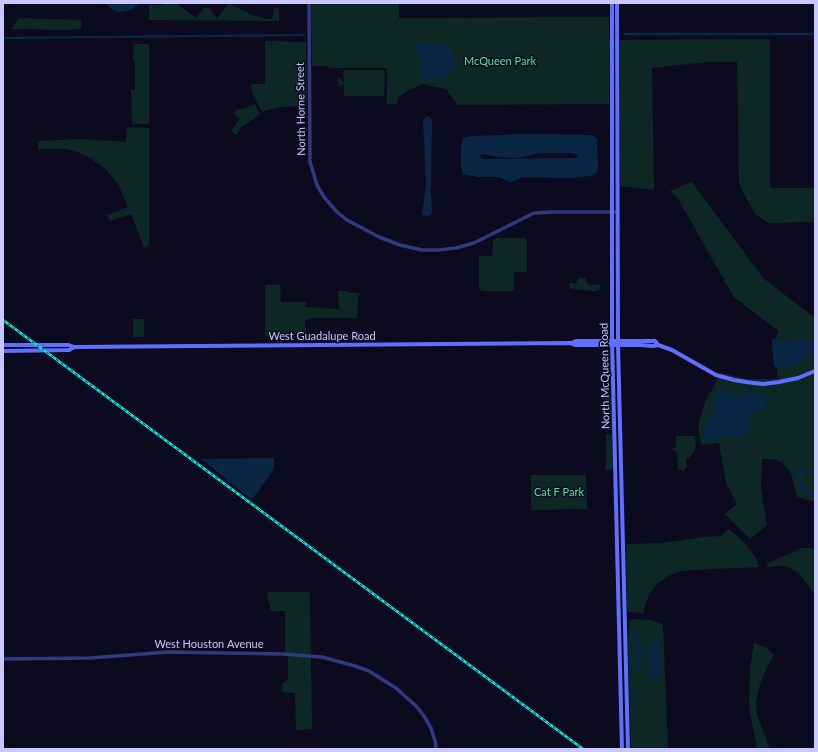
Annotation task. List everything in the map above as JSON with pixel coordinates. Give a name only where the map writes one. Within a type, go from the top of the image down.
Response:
[{"type":"main road","name":"North McQueen Road","points":[[612,3],[612,271],[622,749]]},
{"type":"main road","name":"North McQueen Road","points":[[617,3],[618,342],[628,749]]},
{"type":"main road","points":[[612,35],[618,35]]},
{"type":"main road","points":[[611,94],[617,94]]},
{"type":"main road","points":[[612,271],[615,282],[618,283]]},
{"type":"main road","name":"West Guadalupe Road","points":[[3,345],[69,345],[74,347],[570,343],[576,345],[655,341],[658,345],[672,350],[712,373],[734,380],[763,384],[798,378],[815,371]]},
{"type":"main road","name":"West Guadalupe Road","points":[[3,351],[69,350],[74,347]]},
{"type":"main road","points":[[614,417],[620,417]]},
{"type":"main road","points":[[622,725],[628,725]]},
{"type":"street","name":"North Horne Street","points":[[309,3],[310,162],[317,185],[324,197],[333,208],[347,220],[383,239],[409,248],[444,250],[467,245],[485,238],[534,213],[618,212]]},
{"type":"street","name":"West Houston Avenue","points":[[3,659],[90,658],[168,652],[314,656],[355,666],[369,672],[396,688],[406,696],[424,716],[431,728],[436,749]]},
{"type":"green space","points":[[164,3],[176,3],[196,18],[204,8],[210,8],[217,19],[229,3],[250,14],[266,19],[272,19],[275,7],[279,9],[279,21],[149,20],[149,5],[162,5]]},
{"type":"green space","name":"McQueen Park","points":[[311,3],[399,3],[399,18],[608,17],[610,40],[609,104],[458,105],[446,89],[422,84],[407,91],[398,98],[397,104],[387,104],[387,68],[331,68],[325,66],[312,66]]},
{"type":"green space","points":[[19,18],[81,20],[81,29],[11,29]]},
{"type":"green space","points":[[770,39],[770,188],[815,188],[815,222],[769,223],[755,214],[742,190],[739,183],[737,62],[706,62],[652,68],[654,190],[620,186],[620,40]]},
{"type":"green space","points":[[265,41],[306,42],[307,103],[305,106],[281,107],[263,111],[260,109],[252,92],[251,84],[265,84]]},
{"type":"green space","points":[[134,44],[149,44],[149,124],[132,124],[131,90],[135,90],[135,61],[133,59]]},
{"type":"green space","points":[[343,70],[383,70],[385,72],[384,96],[344,96],[344,84],[340,86],[337,80],[340,78],[344,83]]},
{"type":"green space","points":[[255,104],[260,114],[242,127],[236,135],[231,131],[240,119],[235,115],[235,110],[247,108]]},
{"type":"green space","points":[[127,127],[149,128],[149,245],[144,248],[131,214],[110,221],[107,215],[128,207],[119,186],[106,169],[78,152],[66,149],[38,149],[38,141],[80,139],[126,142]]},
{"type":"green space","points":[[692,182],[763,278],[815,318],[815,502],[797,497],[791,473],[782,463],[773,459],[762,459],[761,489],[767,525],[750,539],[725,514],[737,504],[726,483],[719,443],[702,445],[699,436],[699,422],[705,402],[721,373],[747,379],[777,379],[777,368],[774,365],[772,341],[773,339],[776,339],[778,331],[733,296],[677,197],[670,191]]},
{"type":"green space","points":[[498,238],[525,238],[527,240],[527,272],[514,272],[514,291],[482,291],[479,288],[479,256],[492,256],[493,240]]},
{"type":"green space","points":[[579,278],[585,278],[587,283],[590,285],[600,285],[600,289],[597,291],[591,291],[569,288],[570,283],[575,284]]},
{"type":"green space","points":[[265,285],[280,285],[281,302],[306,302],[306,307],[339,309],[338,291],[361,293],[358,296],[357,318],[310,318],[305,321],[306,336],[265,336]]},
{"type":"green space","points":[[133,319],[144,319],[144,337],[133,337]]},
{"type":"green space","points":[[603,394],[609,394],[611,397],[612,430],[606,431],[606,413],[603,412]]},
{"type":"green space","points":[[606,434],[612,435],[613,468],[610,470],[605,470]]},
{"type":"green space","points":[[676,436],[695,436],[695,450],[686,460],[687,467],[684,471],[678,469],[678,455],[677,452],[673,450],[673,448],[676,447]]},
{"type":"green space","name":"Cat F Park","points":[[531,475],[586,475],[587,509],[531,510]]},
{"type":"green space","points":[[729,529],[744,542],[755,556],[759,567],[681,571],[670,575],[656,585],[645,604],[644,613],[628,612],[626,544],[663,543],[721,536]]},
{"type":"green space","points":[[801,548],[810,548],[815,550],[815,595],[799,573],[786,566],[767,567],[767,564]]},
{"type":"green space","points":[[268,592],[310,592],[312,729],[296,730],[295,693],[282,692],[282,684],[288,679],[288,653],[285,653],[285,611],[270,611],[270,605],[267,600]]},
{"type":"green space","points":[[632,619],[650,620],[663,624],[668,749],[631,749],[628,644],[629,623]]},
{"type":"green space","points":[[754,643],[765,647],[774,655],[760,684],[756,701],[757,715],[770,749],[757,749],[749,707],[750,669]]},
{"type":"water","points":[[106,3],[140,3],[131,10],[118,12],[111,9]]},
{"type":"water","points":[[423,42],[446,45],[449,47],[455,58],[454,67],[444,77],[424,79],[419,76],[421,64],[420,56],[418,55],[416,49],[418,47],[418,43]]},
{"type":"water","points":[[427,116],[432,119],[432,213],[429,216],[422,215],[426,184],[423,119]]},
{"type":"water","points":[[524,134],[593,135],[597,140],[598,168],[596,173],[591,176],[572,178],[523,177],[510,183],[500,177],[478,177],[463,174],[461,167],[461,145],[464,138],[473,136]],"holes":[[[540,153],[572,153],[579,156],[577,158],[484,159],[479,157],[482,154],[515,158]]]},
{"type":"water","points":[[773,339],[784,343],[791,340],[805,339],[815,346],[815,353],[805,357],[794,365],[777,368],[774,365]]},
{"type":"water","points":[[720,389],[727,390],[729,394],[736,397],[746,393],[764,396],[766,404],[765,409],[757,409],[748,416],[747,423],[752,430],[750,433],[710,441],[706,439],[704,430],[713,410],[716,394]]},
{"type":"water","points":[[274,458],[275,463],[273,470],[251,499],[201,459]]},
{"type":"water","points":[[801,468],[805,469],[806,472],[802,477],[804,487],[806,490],[815,492],[815,495],[803,493],[800,490],[798,481],[795,478]]},
{"type":"water","points":[[637,633],[643,647],[640,658],[640,666],[637,671],[634,671],[632,668],[636,651],[635,639]]},
{"type":"water","points":[[656,636],[658,639],[658,647],[661,656],[659,669],[661,674],[658,677],[651,674],[652,663],[647,656],[648,650],[652,645],[654,637]]},
{"type":"waterway","points":[[624,34],[815,34]]},
{"type":"waterway","points":[[4,38],[304,35]]},
{"type":"railway","points":[[3,320],[583,749]]}]
